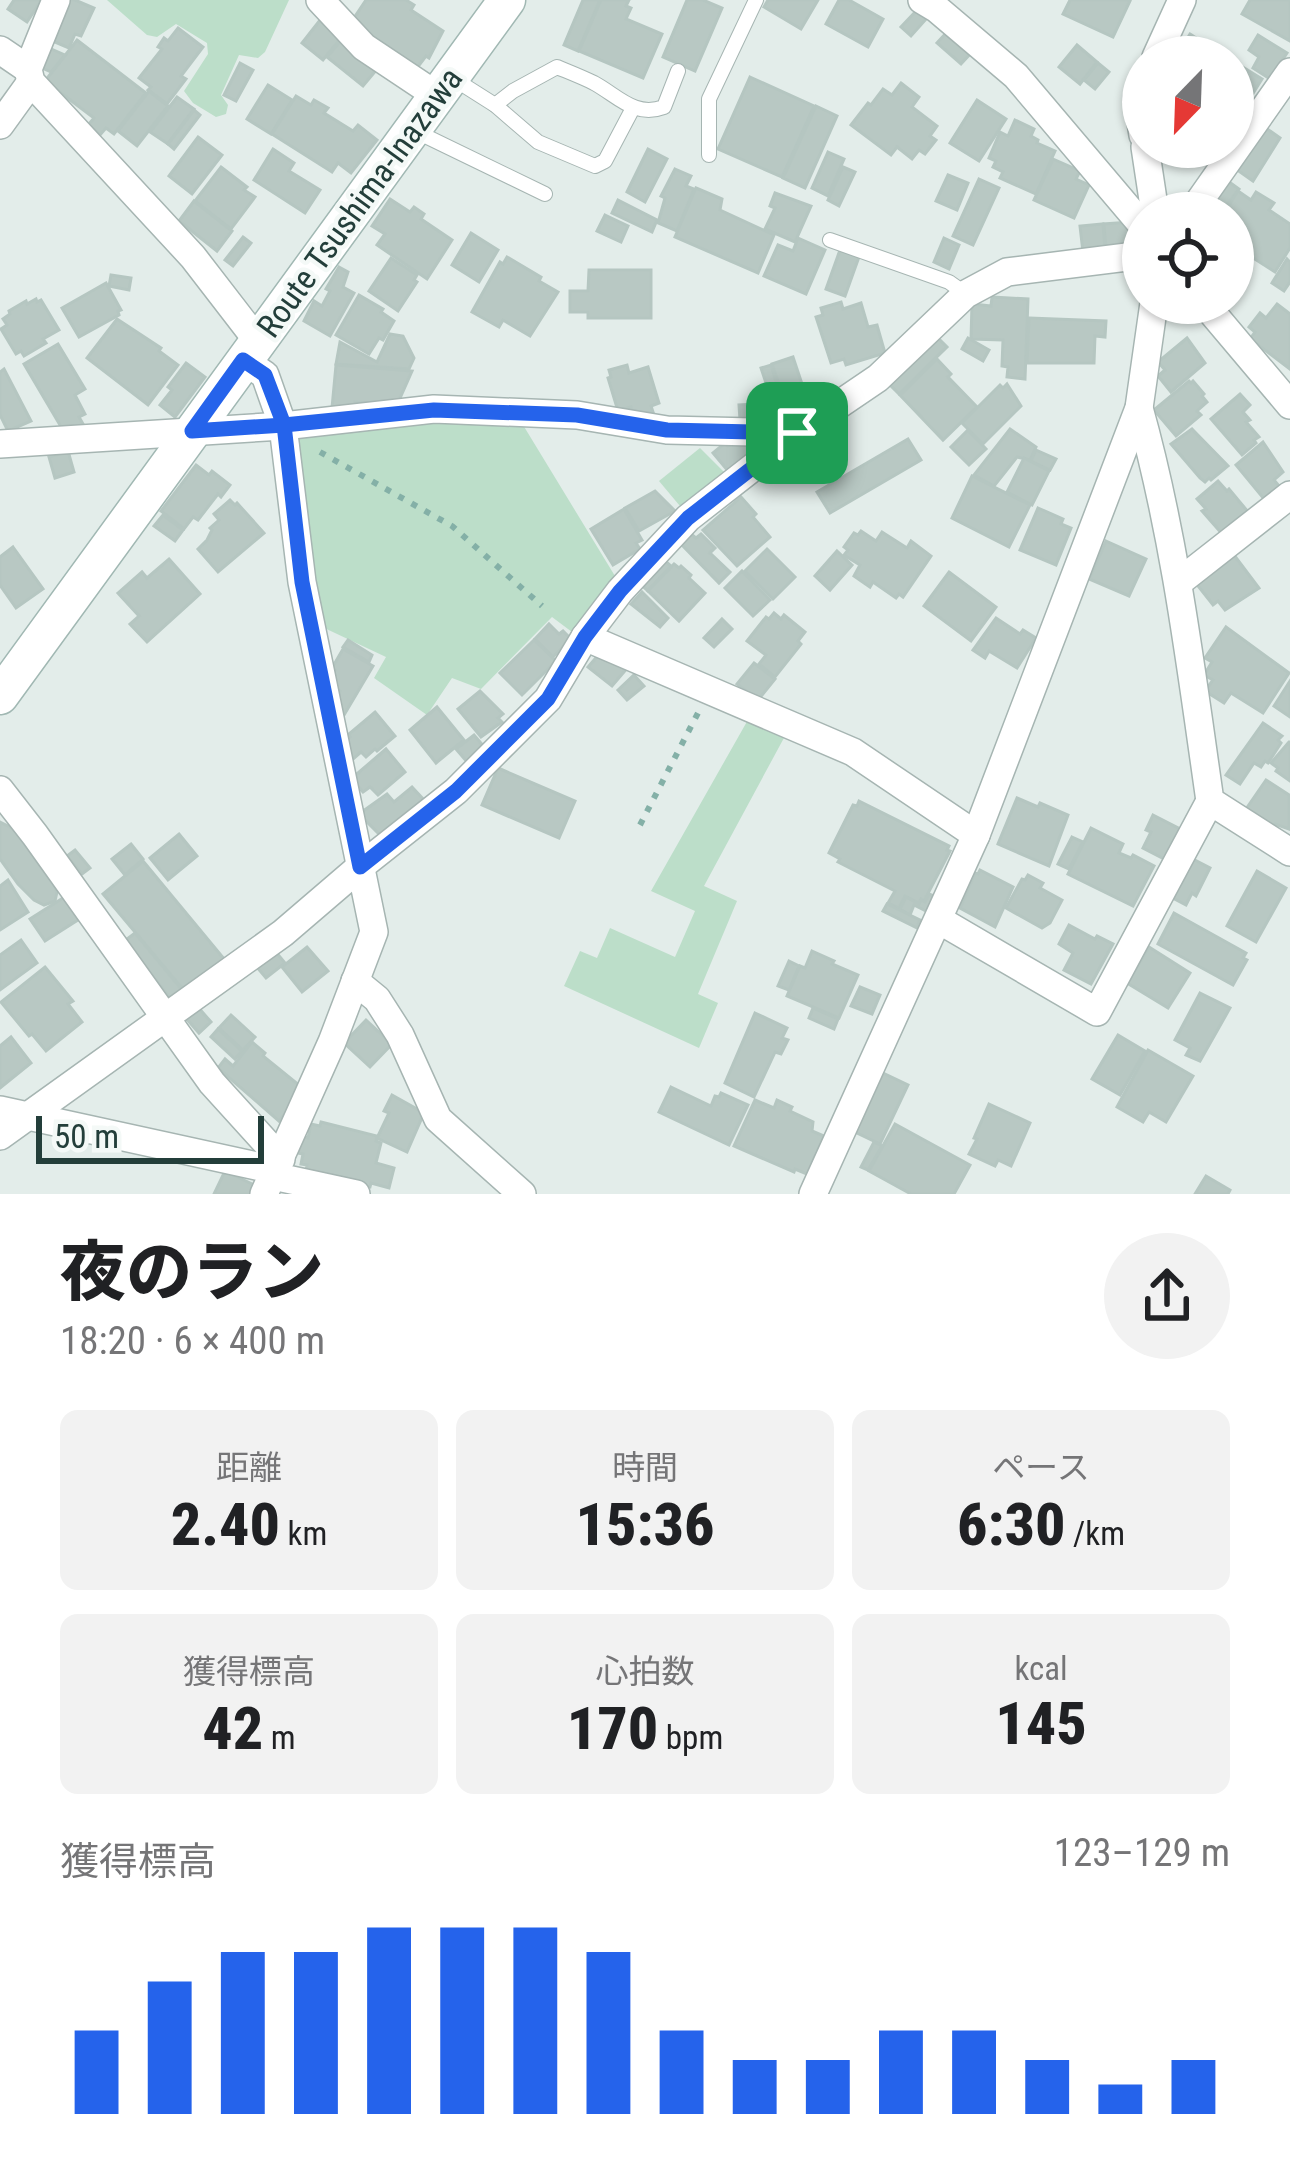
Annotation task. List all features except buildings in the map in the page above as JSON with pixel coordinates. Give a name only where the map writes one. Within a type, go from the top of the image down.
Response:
[{"type":"main road","name":"Route Tsushima-Inazawa","points":[[0,696],[507,0]]},
{"type":"street","points":[[0,125],[29,75],[56,0]]},
{"type":"street","points":[[320,0],[364,47],[443,86]]},
{"type":"street","points":[[922,0],[1016,76],[1122,201]]},
{"type":"street","points":[[1166,36],[1182,0]]},
{"type":"street","points":[[0,50],[29,75],[193,256],[265,375],[284,428],[302,582],[374,932],[332,1042],[273,1174]]},
{"type":"street","points":[[1206,192],[1287,82]]},
{"type":"street","points":[[0,1136],[284,933],[456,791],[548,699],[585,637],[620,591],[688,518],[797,433],[878,378],[966,294],[1007,272],[1122,258]]},
{"type":"street","points":[[813,1194],[976,835],[1139,408],[1151,324]]},
{"type":"street","points":[[1222,324],[1290,405]]},
{"type":"street","points":[[939,920],[1097,1012],[1210,801],[1179,582],[1139,408]]},
{"type":"street","points":[[0,444],[284,428],[434,410],[577,415],[667,430],[797,433]]},
{"type":"street","points":[[1179,582],[1290,495]]},
{"type":"street","points":[[585,637],[853,752],[976,835]]},
{"type":"street","points":[[0,790],[273,1174]]},
{"type":"street","points":[[1210,801],[1290,852]]},
{"type":"street","points":[[356,981],[377,999],[400,1035],[438,1119],[523,1194]]},
{"type":"street","points":[[0,1110],[356,1194]]},
{"type":"lane","points":[[709,155],[709,99],[753,1]]},
{"type":"lane","points":[[495,105],[557,67],[593,82],[633,108],[651,112],[664,106],[678,71]]},
{"type":"lane","points":[[443,86],[495,105],[538,142],[595,166],[605,161],[633,108]]},
{"type":"lane","points":[[412,129],[545,194]]},
{"type":"lane","points":[[830,240],[949,282],[966,294]]},
{"type":"path","points":[[284,428],[452,526],[542,607]]},
{"type":"path","points":[[640,826],[710,691]]},
{"type":"green space","points":[[107,0],[289,0],[265,52],[258,58],[239,55],[221,95],[228,105],[226,114],[216,117],[193,103],[184,91],[208,54],[207,43],[176,24],[157,37],[147,35]]},
{"type":"green space","points":[[443,415],[520,420],[618,581],[576,635],[552,617],[481,689],[452,678],[427,715],[374,678],[386,657],[318,625],[294,431]]},
{"type":"green space","points":[[700,448],[728,476],[685,512],[659,481]]},
{"type":"green space","points":[[749,718],[785,736],[704,886],[737,901],[698,994],[718,1003],[699,1048],[564,986],[580,951],[597,958],[610,928],[675,957],[695,911],[651,891]]},
{"type":"route","points":[[797,433],[667,430],[577,415],[434,410],[284,425],[192,431],[243,360],[265,375],[284,425],[302,582],[360,867],[456,791],[548,699],[585,637],[620,591],[688,518],[797,433]]}]
